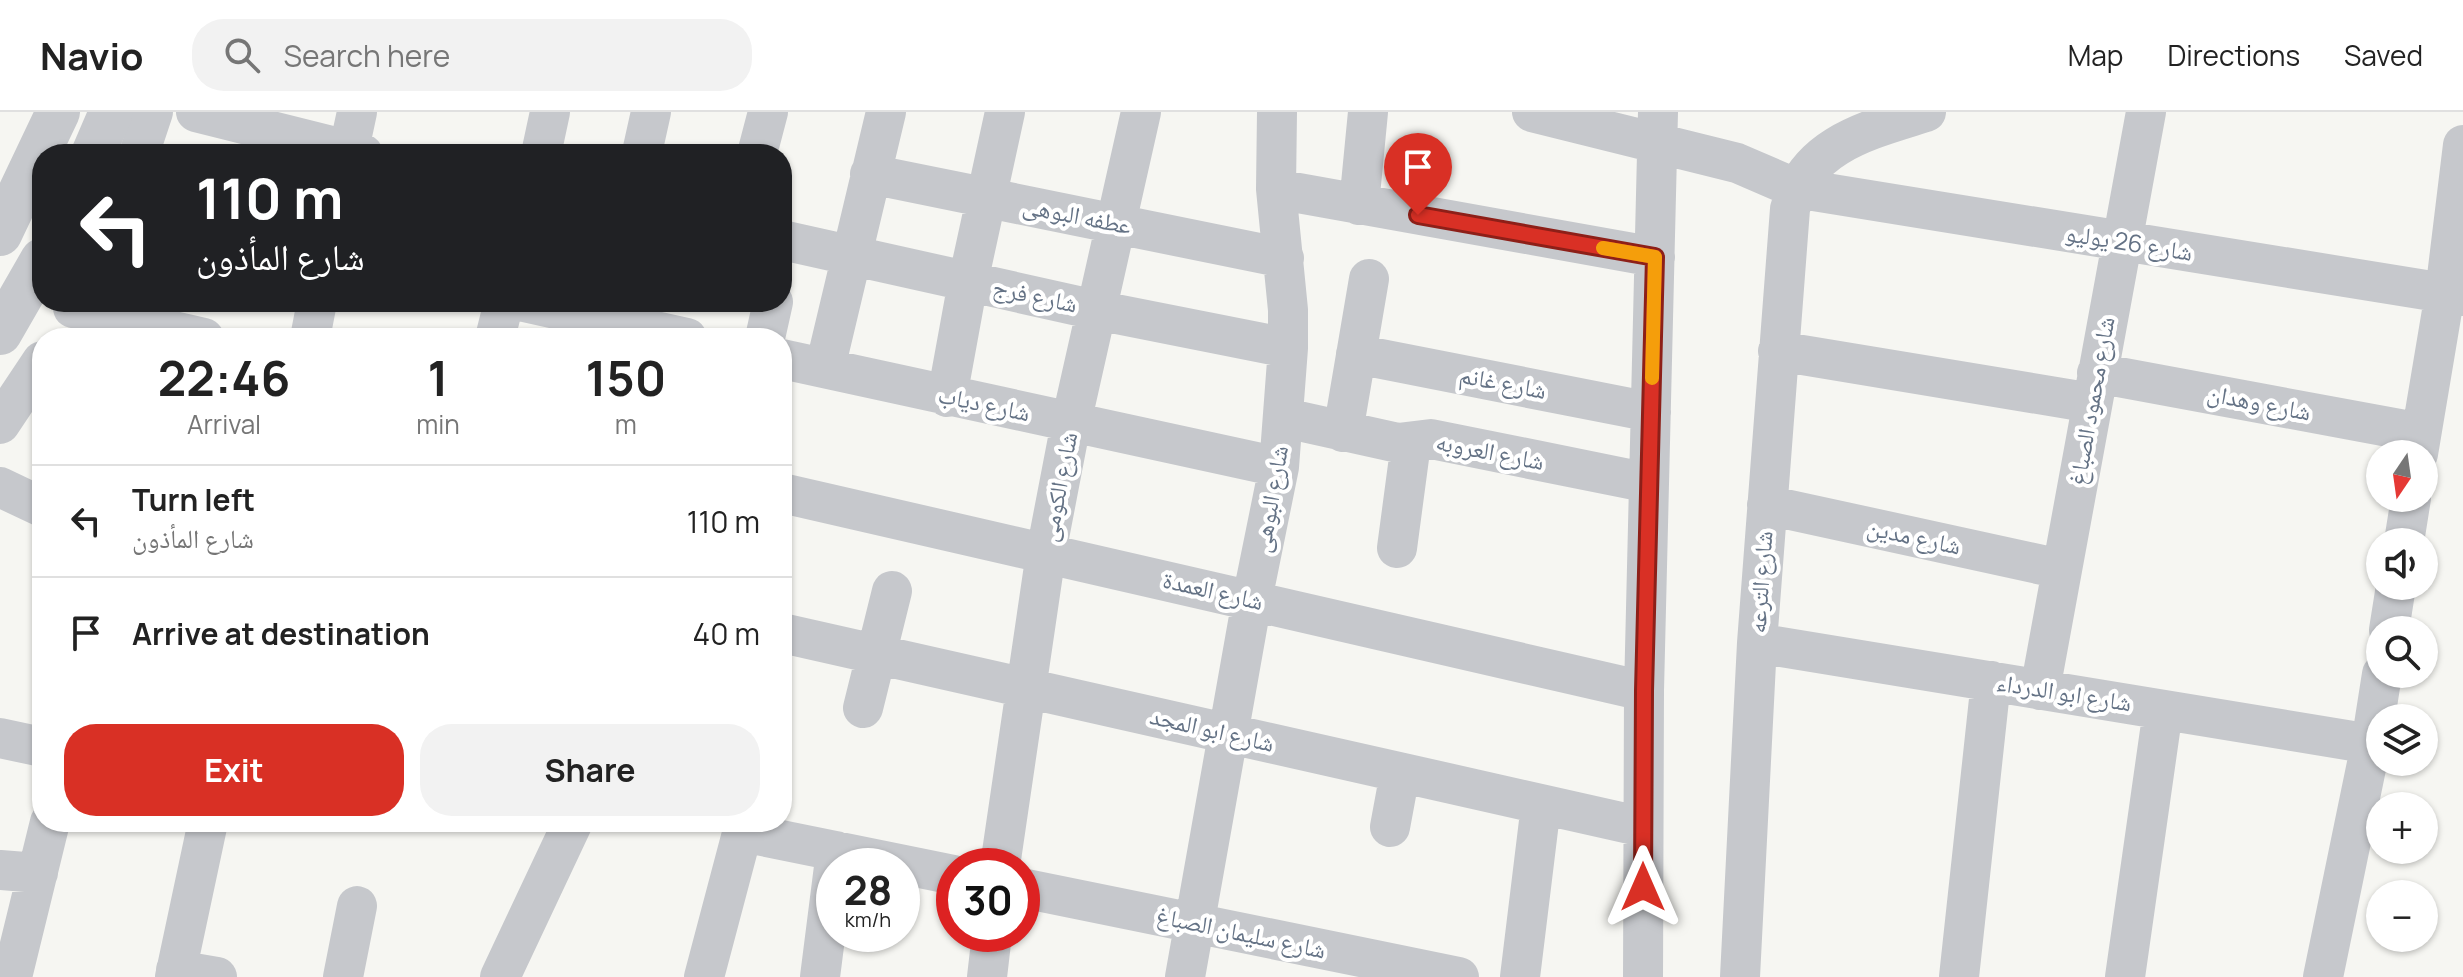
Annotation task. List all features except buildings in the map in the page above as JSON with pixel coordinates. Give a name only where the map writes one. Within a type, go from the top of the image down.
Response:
[{"type":"street","points":[[43,144],[58,112]]},
{"type":"street","points":[[97,144],[111,112]]},
{"type":"street","points":[[142,144],[153,112]]},
{"type":"street","points":[[196,112],[319,144]]},
{"type":"street","points":[[354,144],[357,112]]},
{"type":"street","points":[[543,144],[550,112]]},
{"type":"street","points":[[760,144],[768,112]]},
{"type":"street","points":[[825,368],[886,112]]},
{"type":"street","points":[[947,397],[1005,112]]},
{"type":"street","name":"شارع الكومى","points":[[1003,848],[1046,553],[1071,423],[1141,112]]},
{"type":"street","name":"شارع البوهى","points":[[1185,977],[1252,600],[1279,467],[1285,418],[1288,348],[1284,258],[1276,189],[1277,112]]},
{"type":"street","points":[[1359,205],[1368,112]]},
{"type":"street","name":"شارع 26 يوليو","points":[[1532,112],[1658,127],[1795,188],[2454,295]]},
{"type":"street","points":[[1795,188],[1808,169],[1847,140],[1870,129],[1926,112]]},
{"type":"street","name":"شارع محمود الصباغ","points":[[2040,690],[2146,112]]},
{"type":"street","points":[[1643,977],[1644,691],[1658,127]]},
{"type":"street","points":[[2421,440],[2454,295],[2463,145]]},
{"type":"street","points":[[0,234],[32,167]]},
{"type":"street","name":"عطفه البوهى","points":[[870,174],[1284,258]]},
{"type":"street","name":"شارع الترعه","points":[[1740,977],[1757,643],[1787,233],[1795,188]]},
{"type":"street","points":[[1276,189],[1655,257]]},
{"type":"street","name":"شارع فرج","points":[[792,250],[850,255],[1096,310],[1288,348]]},
{"type":"street","points":[[0,333],[32,277]]},
{"type":"street","points":[[1343,432],[1369,279]]},
{"type":"street","points":[[569,312],[642,328]]},
{"type":"street","points":[[68,316],[181,327]]},
{"type":"street","name":"شارع وهدان","points":[[1778,351],[2094,388],[2397,440]]},
{"type":"street","name":"شارع غانم","points":[[1356,354],[1651,412]]},
{"type":"street","name":"شارع دياب","points":[[792,361],[1279,467]]},
{"type":"street","points":[[0,424],[32,376]]},
{"type":"street","name":"شارع العروبه","points":[[1285,418],[1343,432],[1411,443],[1431,439],[1649,483]]},
{"type":"street","points":[[1397,548],[1411,443]]},
{"type":"street","points":[[0,487],[32,502]]},
{"type":"street","name":"شارع العمدة","points":[[792,495],[1644,691]]},
{"type":"street","name":"شارع مدين","points":[[1767,505],[2061,569]]},
{"type":"street","points":[[863,708],[892,591]]},
{"type":"street","name":"شارع ابو الدرداء","points":[[1757,643],[2366,743]]},
{"type":"street","name":"شارع ابو المجد","points":[[792,646],[878,654],[1643,827]]},
{"type":"street","points":[[1959,977],[1991,681]]},
{"type":"street","points":[[2125,977],[2163,710]]},
{"type":"street","points":[[0,738],[32,745]]},
{"type":"street","points":[[2323,977],[2366,768]]},
{"type":"street","points":[[1390,827],[1400,773]]},
{"type":"street","points":[[1520,977],[1541,805]]},
{"type":"street","points":[[12,977],[19,872],[44,832]]},
{"type":"street","points":[[206,832],[176,974],[217,977]]},
{"type":"street","points":[[500,977],[568,832]]},
{"type":"street","points":[[704,977],[743,832]]},
{"type":"street","points":[[763,832],[824,848]]},
{"type":"street","name":"شارع سليمان الصباغ","points":[[1040,892],[1193,923],[1351,966],[1459,977]]},
{"type":"street","points":[[343,977],[357,906]]},
{"type":"street","points":[[820,977],[823,952]]},
{"type":"street","points":[[987,977],[990,952]]},
{"type":"slow traffic","points":[[1603,248],[1655,257],[1652,378]]},
{"type":"route","points":[[1418,215],[1655,257],[1644,691],[1643,887]]}]
